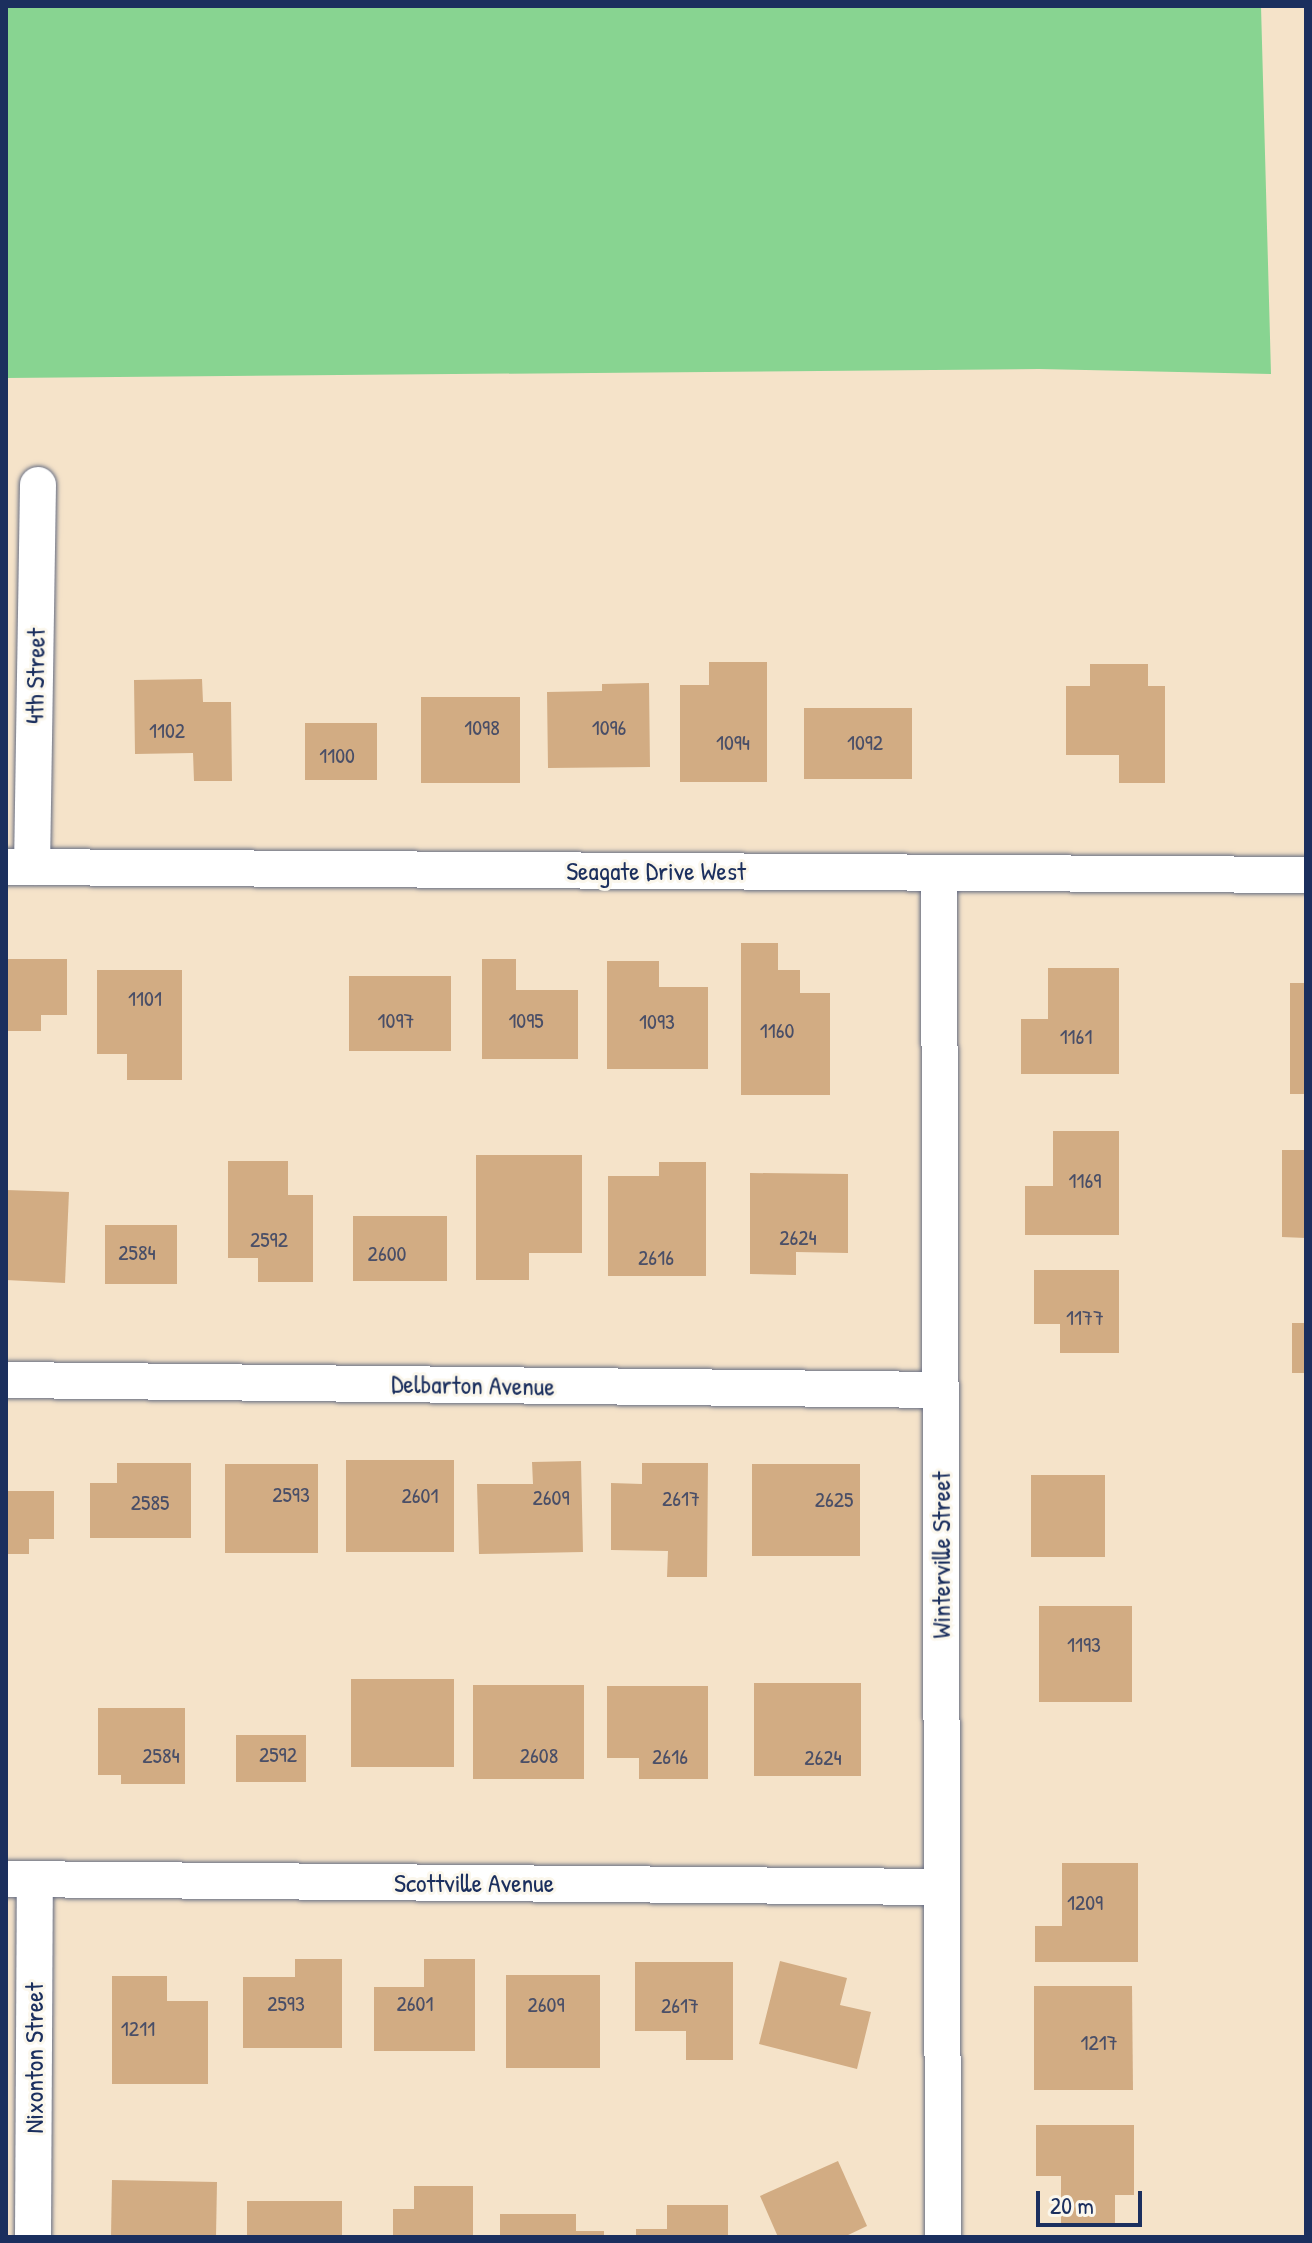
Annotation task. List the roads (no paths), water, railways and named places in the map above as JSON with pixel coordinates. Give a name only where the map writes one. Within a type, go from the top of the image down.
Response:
[{"type":"street","name":"4th Street","points":[[19,867],[38,485]]},
{"type":"street","name":"Seagate Drive West","points":[[19,867],[1306,875]]},
{"type":"street","name":"Winterville Street","points":[[939,873],[943,2237]]},
{"type":"street","name":"Delbarton Avenue","points":[[6,1380],[941,1390]]},
{"type":"street","name":"Scottville Avenue","points":[[20,1879],[942,1887]]},
{"type":"street","name":"Nixonton Street","points":[[20,1879],[33,2237]]}]
